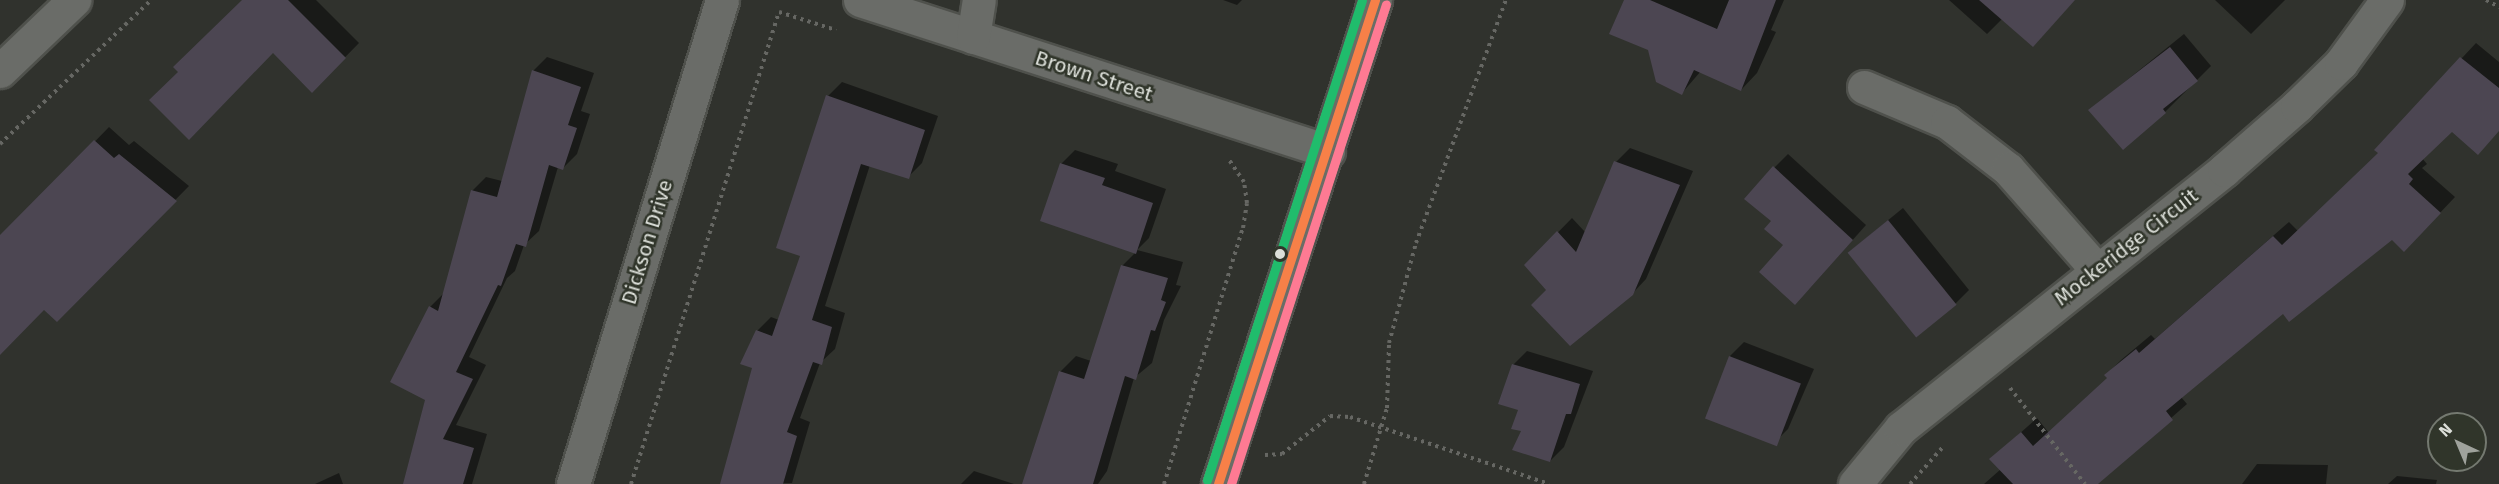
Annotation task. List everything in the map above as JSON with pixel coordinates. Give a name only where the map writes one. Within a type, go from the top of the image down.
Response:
[{"type":"main road","points":[[1218,484],[1376,0]]},
{"type":"street","points":[[0,71],[74,0]]},
{"type":"street","name":"Dickson Drive","points":[[573,484],[722,0]]},
{"type":"street","name":"Brown Street","points":[[860,0],[1328,151]]},
{"type":"street","points":[[974,37],[979,0]]},
{"type":"street","name":"Mockeridge Circuit","points":[[1855,484],[1901,428],[2224,170],[2297,106],[2341,63],[2387,0]]},
{"type":"street","points":[[1864,87],[1947,122],[2008,169],[2097,270]]},
{"type":"path","points":[[0,144],[151,0]]},
{"type":"path","points":[[1364,484],[1387,408],[1389,343],[1416,243],[1506,0]]},
{"type":"path","points":[[2486,0],[2499,7]]},
{"type":"path","points":[[631,484],[779,12],[847,33]]},
{"type":"path","points":[[1164,484],[1243,228],[1247,203],[1244,182],[1221,152]]},
{"type":"path","points":[[2008,386],[2085,484]]},
{"type":"path","points":[[1231,445],[1270,456],[1282,454],[1330,416],[1350,417],[1549,484]]},
{"type":"building","points":[[242,0],[288,0],[346,58],[312,93],[273,53],[189,140],[149,100],[178,72],[173,67]]},
{"type":"building","points":[[1624,0],[1650,0],[1717,29],[1729,0],[1776,0],[1741,91],[1694,70],[1682,95],[1656,82],[1648,50],[1609,34]]},
{"type":"building","points":[[1979,0],[2075,0],[2033,47]]},
{"type":"building","points":[[2170,47],[2198,81],[2163,109],[2166,113],[2123,150],[2088,110]]},
{"type":"building","points":[[2460,57],[2499,88],[2499,131],[2478,155],[2452,132],[2408,174],[2413,179],[2409,184],[2441,213],[2404,252],[2392,240],[2289,322],[2283,314],[2166,411],[2173,420],[2098,484],[2013,484],[1989,459],[2021,432],[2033,446],[2107,378],[2104,375],[2136,349],[2139,353],[2273,236],[2282,245],[2378,153],[2374,150]]},
{"type":"building","points":[[532,70],[581,87],[568,125],[577,128],[563,170],[549,165],[526,247],[516,244],[501,286],[498,285],[456,372],[473,379],[443,439],[474,448],[463,484],[403,484],[425,400],[390,382],[429,306],[438,311],[471,190],[497,197]]},
{"type":"building","points":[[826,95],[925,130],[909,179],[861,164],[812,320],[832,327],[822,365],[813,362],[787,432],[797,436],[783,484],[720,484],[752,368],[740,364],[756,330],[772,336],[800,256],[776,248]]},
{"type":"building","points":[[94,140],[114,158],[119,154],[177,201],[57,322],[44,310],[0,355],[0,235]]},
{"type":"building","points":[[1614,161],[1680,185],[1633,295],[1570,346],[1531,305],[1546,290],[1524,265],[1557,231],[1576,252]]},
{"type":"building","points":[[1060,163],[1105,178],[1102,185],[1153,203],[1136,254],[1040,221]]},
{"type":"building","points":[[1773,166],[1853,240],[1795,305],[1759,272],[1783,245],[1764,229],[1771,221],[1744,199]]},
{"type":"building","points":[[1888,220],[1957,305],[1916,337],[1848,253]]},
{"type":"building","points":[[1121,265],[1168,278],[1161,300],[1166,302],[1155,331],[1151,330],[1136,380],[1125,376],[1093,484],[1022,484],[1059,371],[1084,379]]},
{"type":"building","points":[[1729,356],[1801,384],[1777,446],[1705,419]]},
{"type":"building","points":[[1512,364],[1580,384],[1571,414],[1566,414],[1550,462],[1512,450],[1521,431],[1511,429],[1518,410],[1498,404]]},
{"type":"transit line","points":[[1207,480],[1362,0]]},
{"type":"transit line","points":[[1218,484],[1375,0]]},
{"type":"transit line","points":[[1231,484],[1386,4]]}]
